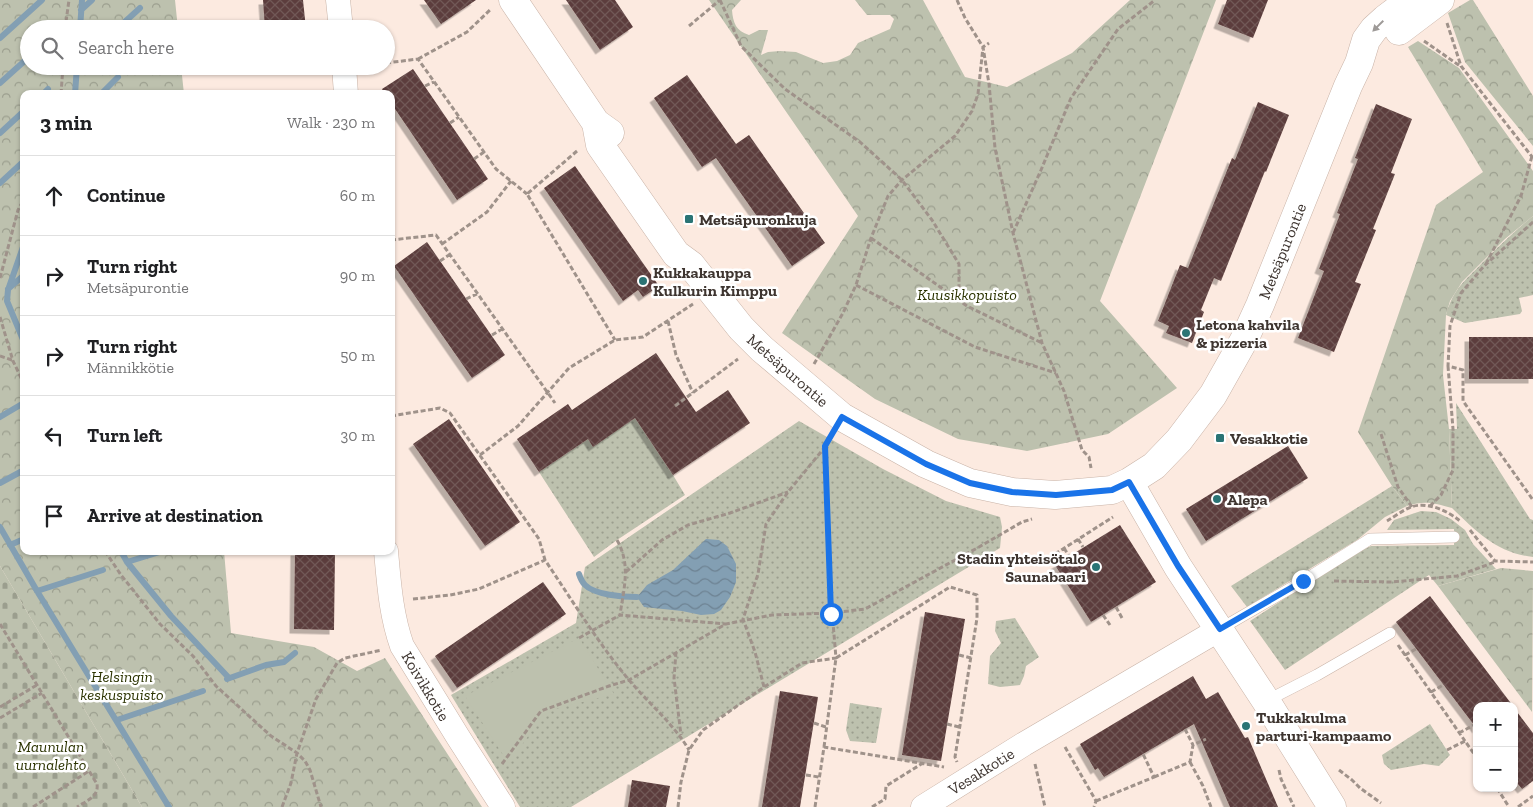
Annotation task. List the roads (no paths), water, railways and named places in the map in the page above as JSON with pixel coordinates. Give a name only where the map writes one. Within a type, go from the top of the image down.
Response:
[{"type":"street","points":[[338,0],[340,20]]},
{"type":"street","name":"Metsäpurontie","points":[[502,5],[589,135],[614,136],[687,245],[691,265],[741,328],[838,424],[970,483],[1012,492],[1056,495],[1112,490],[1154,466],[1179,440],[1213,395],[1240,348],[1260,305],[1348,86],[1360,63],[1375,54],[1395,34],[1410,12],[1443,11]]},
{"type":"street","points":[[345,75],[346,90]]},
{"type":"street","points":[[1129,482],[1178,566],[1332,807]]},
{"type":"street","name":"Koivikkotie","points":[[386,555],[390,602],[402,646],[503,807]]},
{"type":"street","name":"Vesakkotie","points":[[923,807],[957,768],[1024,744],[1220,629]]},
{"type":"lane","points":[[1220,629],[1303,581],[1370,539],[1454,536]]},
{"type":"lane","points":[[1266,701],[1317,675],[1390,633]]},
{"type":"water","points":[[706,539],[719,540],[727,546],[736,564],[736,582],[730,597],[721,610],[714,614],[701,615],[644,607],[637,597],[647,585],[673,570]]},
{"type":"waterway","points":[[0,38],[42,0]]},
{"type":"waterway","points":[[81,20],[82,0]]},
{"type":"waterway","points":[[81,10],[92,0]]},
{"type":"waterway","points":[[127,20],[140,8]]},
{"type":"waterway","points":[[0,83],[20,65]]},
{"type":"waterway","points":[[75,90],[76,75]]},
{"type":"waterway","points":[[105,90],[118,77]]},
{"type":"waterway","points":[[0,133],[20,115]]},
{"type":"waterway","points":[[0,183],[20,165]]},
{"type":"waterway","points":[[20,256],[8,290],[7,301],[20,332]]},
{"type":"waterway","points":[[8,289],[20,278]]},
{"type":"waterway","points":[[0,417],[20,405]]},
{"type":"waterway","points":[[0,483],[20,472]]},
{"type":"waterway","points":[[0,527],[169,807]]},
{"type":"waterway","points":[[10,545],[20,541]]},
{"type":"waterway","points":[[123,555],[171,616],[229,678]]},
{"type":"waterway","points":[[127,562],[150,555]]},
{"type":"waterway","points":[[37,591],[103,570]]},
{"type":"waterway","points":[[579,574],[585,585],[595,591],[617,596],[637,597]]},
{"type":"waterway","points":[[227,679],[266,665],[284,662],[295,653]]},
{"type":"waterway","points":[[117,720],[203,691]]},
{"type":"place","name":"Metsäpuronkuja","points":[[689,219]]},
{"type":"place","name":"Kukkakauppa Kulkurin Kimppu","points":[[643,281]]},
{"type":"place","name":"Letona kahvila & pizzeria","points":[[1186,333]]},
{"type":"place","name":"Vesakkotie","points":[[1220,438]]},
{"type":"place","name":"Alepa","points":[[1217,499]]},
{"type":"place","name":"Stadin yhteisötalo Saunabaari","points":[[1096,567]]},
{"type":"place","name":"Tukkakulma parturi-kampaamo","points":[[1246,726]]},
{"type":"park label","name":"Kuusikkopuisto","points":[[967,294]]},
{"type":"park label","name":"Helsingin keskuspuisto","points":[[122,685]]},
{"type":"park label","name":"Maunulan uurnalehto","points":[[51,755]]}]
